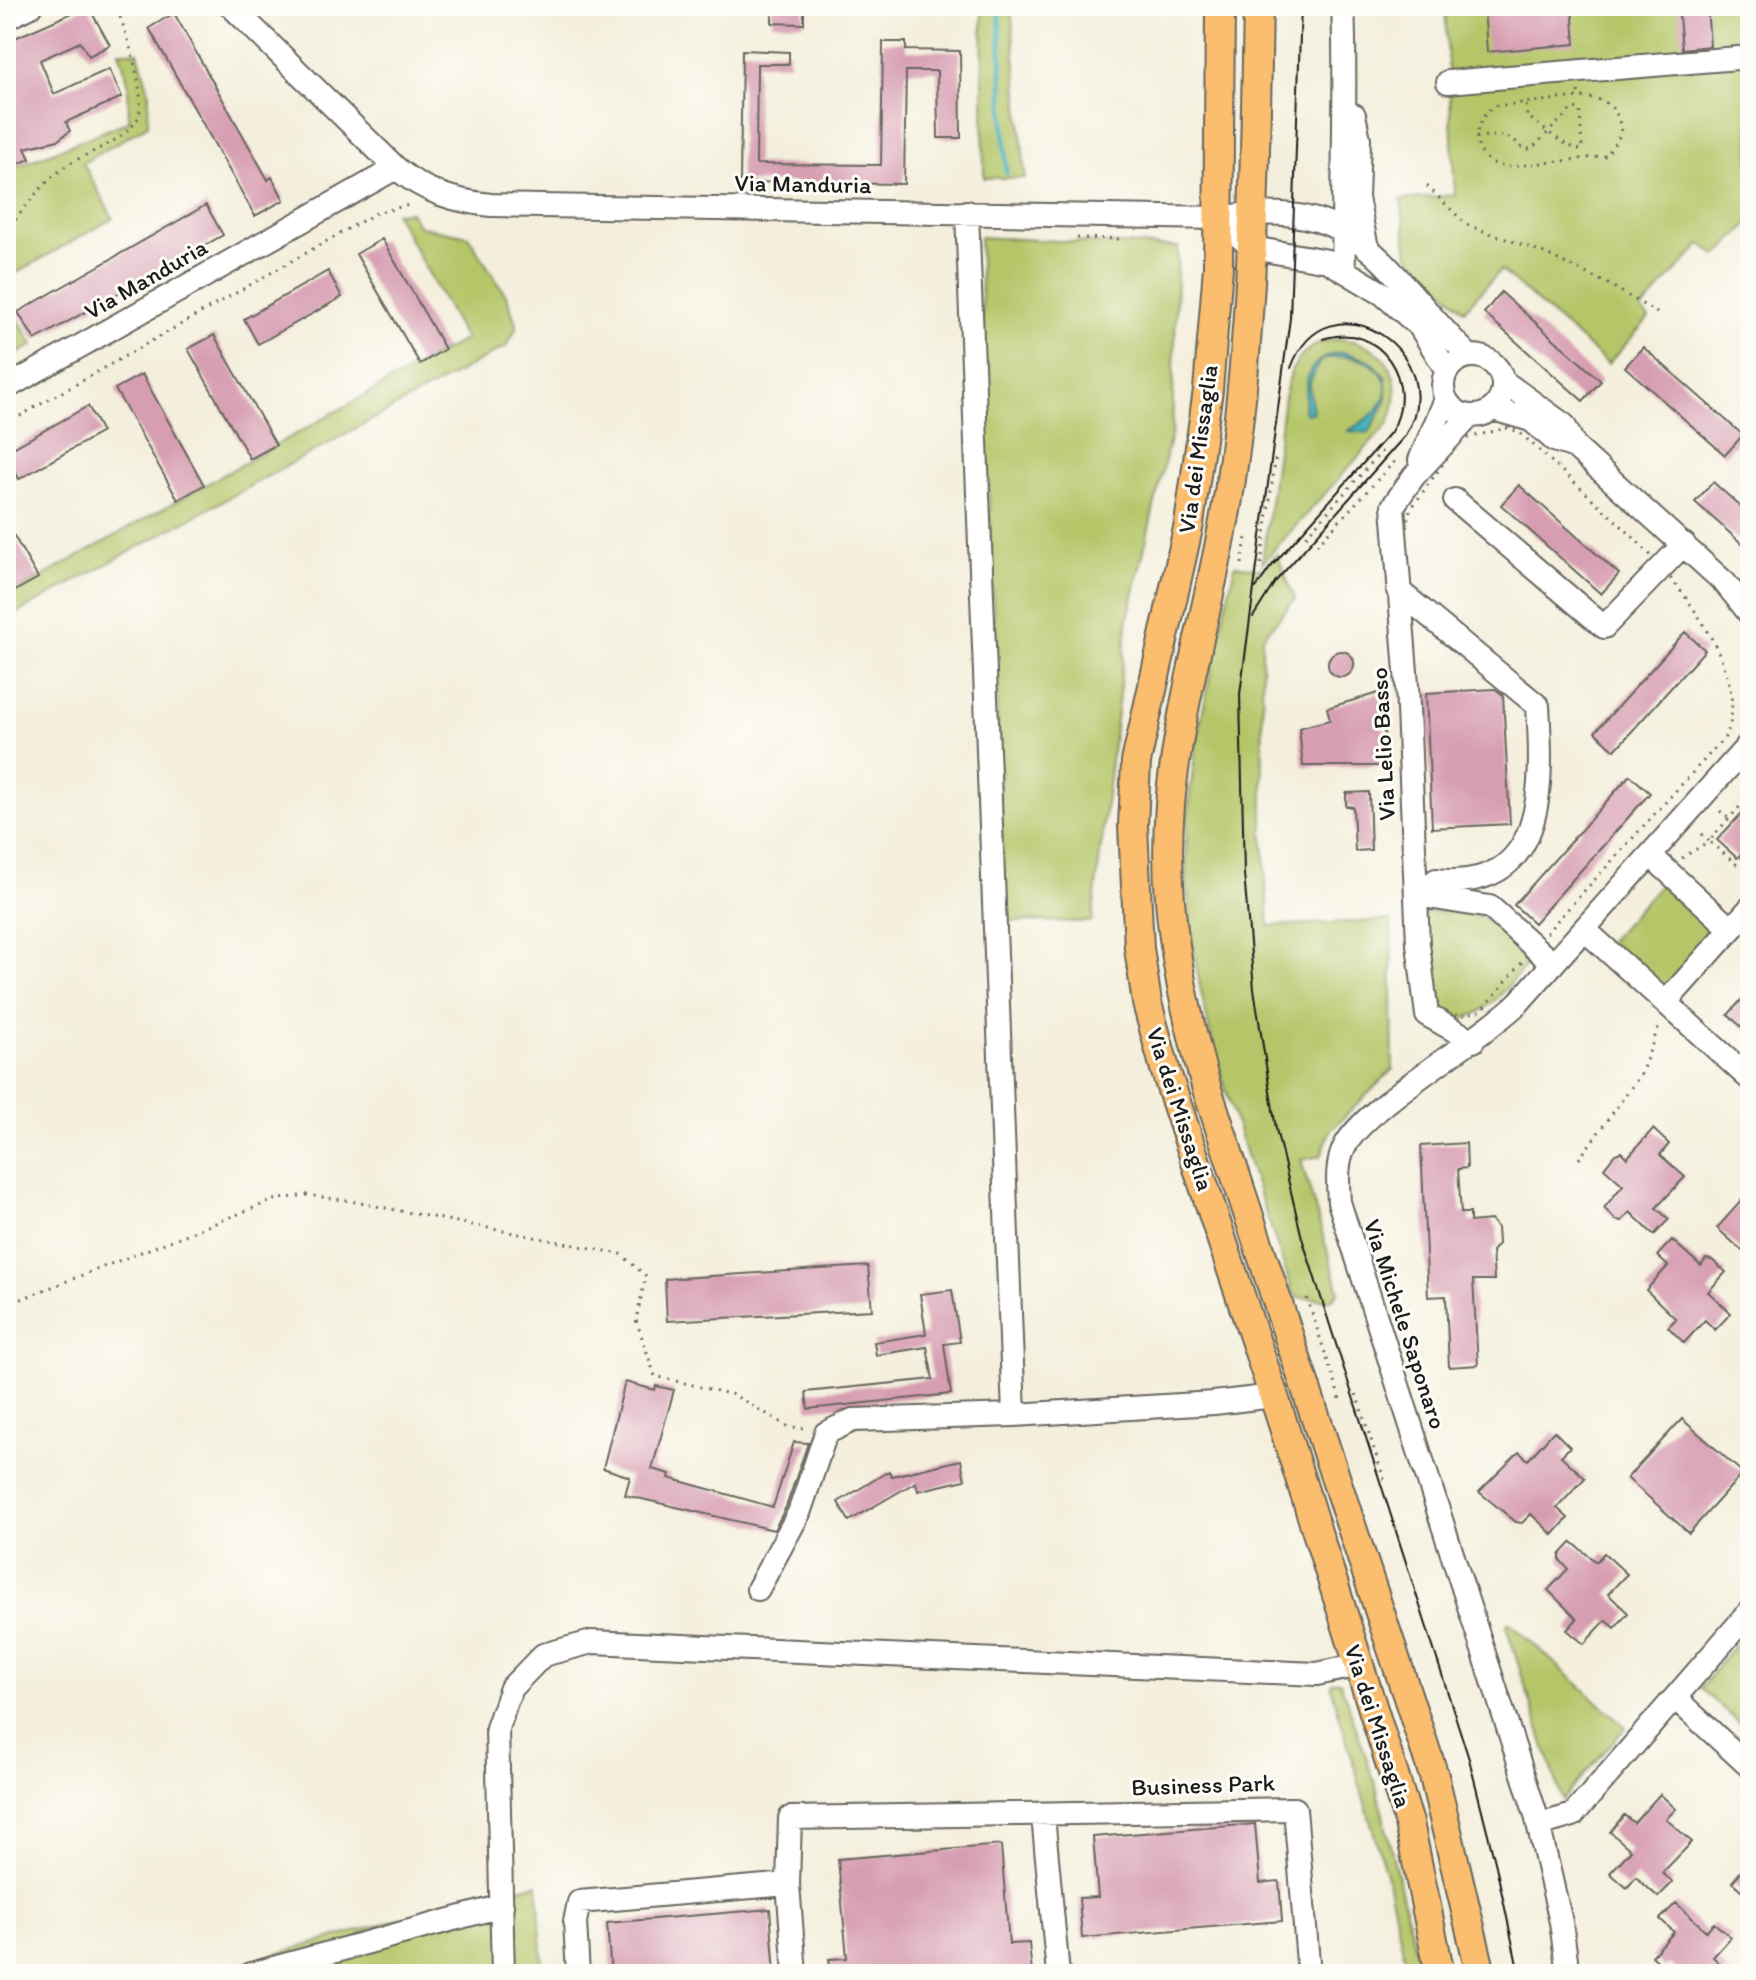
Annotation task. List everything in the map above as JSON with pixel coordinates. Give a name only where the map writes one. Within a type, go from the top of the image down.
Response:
[{"type":"main road","name":"Via dei Missaglia","points":[[1220,6],[1219,218],[1208,390],[1189,524],[1136,762],[1134,892],[1147,1003],[1165,1069],[1274,1396],[1409,1823],[1440,1974]]},
{"type":"main road","name":"Via dei Missaglia","points":[[1258,6],[1252,248],[1232,471],[1171,804],[1168,860],[1176,963],[1206,1086],[1434,1776],[1481,1974]]},
{"type":"street","points":[[6,18],[31,6]]},
{"type":"street","name":"Via Manduria","points":[[231,6],[408,179],[447,198],[491,205],[1219,218]]},
{"type":"street","points":[[1343,6],[1347,84],[1344,269]]},
{"type":"street","points":[[1448,82],[1750,57]]},
{"type":"street","points":[[1347,84],[1359,139],[1357,198],[1367,248]]},
{"type":"street","name":"Via Manduria","points":[[6,388],[396,168]]},
{"type":"street","points":[[967,212],[1014,1415]]},
{"type":"street","points":[[1219,218],[1254,212],[1315,218],[1343,228],[1413,292],[1469,356],[1493,363],[1503,381],[1564,425],[1575,447],[1725,583],[1750,614]]},
{"type":"street","points":[[1219,218],[1252,248],[1328,261],[1383,294],[1420,327],[1447,371]]},
{"type":"street","points":[[1344,269],[1367,248]]},
{"type":"street","points":[[1469,356],[1455,362],[1447,371],[1443,385],[1446,399],[1457,411],[1470,416],[1493,409],[1531,420],[1554,440],[1575,447]]},
{"type":"street","points":[[1493,409],[1501,397],[1503,381]]},
{"type":"street","name":"Via Lelio Basso","points":[[1414,476],[1446,399]]},
{"type":"street","name":"Via Lelio Basso","points":[[1470,416],[1414,476],[1393,506],[1407,685],[1418,944],[1427,1015],[1473,1041]]},
{"type":"street","points":[[1455,500],[1604,627],[1684,544]]},
{"type":"street","points":[[1398,590],[1538,706],[1542,775],[1529,835],[1498,872],[1466,883],[1436,880],[1416,895]]},
{"type":"street","name":"Via Michele Saponaro","points":[[1568,1974],[1561,1922],[1539,1825],[1339,1202],[1339,1162],[1351,1135],[1506,1015],[1750,743]]},
{"type":"street","points":[[1650,855],[1731,929]]},
{"type":"street","points":[[1416,895],[1490,907],[1553,964]]},
{"type":"street","points":[[1665,1007],[1750,908]]},
{"type":"street","points":[[1585,930],[1665,1007],[1750,1079]]},
{"type":"street","points":[[758,1589],[799,1513],[826,1433],[853,1420],[1014,1415],[1214,1403],[1274,1396]]},
{"type":"street","points":[[1539,1825],[1573,1815],[1750,1611]]},
{"type":"street","points":[[503,1974],[497,1728],[511,1688],[543,1655],[592,1642],[1317,1674],[1359,1665]]},
{"type":"street","points":[[1676,1699],[1750,1767]]},
{"type":"street","name":"Business Park","points":[[795,1974],[788,1884],[790,1818],[1043,1816],[1295,1809],[1309,1974]]},
{"type":"street","points":[[1043,1816],[1058,1974]]},
{"type":"street","points":[[578,1974],[575,1922],[579,1902],[788,1884]]},
{"type":"street","points":[[251,1974],[502,1906]]},
{"type":"path","points":[[6,233],[28,204],[62,169],[115,138],[138,119],[141,104],[124,21],[115,6]]},
{"type":"path","points":[[1577,71],[1579,97]]},
{"type":"path","points":[[1579,97],[1605,100],[1616,110],[1621,134],[1606,156],[1507,167],[1484,158],[1475,137],[1484,113],[1494,106],[1579,97]]},
{"type":"path","points":[[1475,137],[1503,135],[1515,139],[1523,149],[1531,149],[1549,132],[1573,108],[1580,109],[1582,150],[1573,148],[1549,132],[1527,116],[1526,101]]},
{"type":"path","points":[[1427,186],[1467,225],[1542,252],[1610,285],[1662,316]]},
{"type":"path","points":[[6,424],[376,213],[390,209]]},
{"type":"path","points":[[1077,238],[1122,239]]},
{"type":"path","points":[[1306,536],[1383,450]]},
{"type":"path","points":[[1541,452],[1569,478]]},
{"type":"path","points":[[1261,564],[1276,454]]},
{"type":"path","points":[[1317,545],[1395,461]]},
{"type":"path","points":[[1677,859],[1694,853],[1709,841],[1745,805],[1750,795]]},
{"type":"path","points":[[1720,811],[1729,819]]},
{"type":"path","points":[[1701,833],[1736,864],[1750,849]]},
{"type":"path","points":[[1579,1159],[1647,1064],[1665,1007]]},
{"type":"path","points":[[6,1305],[274,1200],[307,1195],[350,1201],[621,1254],[646,1276],[636,1320],[655,1376],[734,1395],[789,1427],[826,1433]]},
{"type":"path","points":[[1307,1298],[1340,1399]]},
{"type":"path","points":[[1356,1394],[1386,1485]]},
{"type":"green space","points":[[982,6],[1011,6],[1025,178],[984,178]]},
{"type":"green space","points":[[1445,6],[1750,6],[1750,222],[1717,256],[1701,244],[1641,310],[1649,318],[1608,364],[1501,270],[1464,310],[1408,254],[1401,200],[1455,195]]},
{"type":"green space","points":[[119,51],[138,52],[149,92],[148,125],[83,163],[113,218],[6,279],[6,171],[129,121],[128,81]]},
{"type":"green space","points":[[410,212],[419,226],[468,236],[507,297],[517,327],[507,346],[6,619],[6,597],[465,339],[395,213]]},
{"type":"green space","points":[[979,237],[1178,247],[1172,430],[1128,618],[1092,922],[1005,921]]},
{"type":"green space","points":[[6,298],[33,345],[6,360]]},
{"type":"green space","points":[[1336,339],[1368,346],[1380,354],[1388,365],[1396,391],[1389,423],[1262,563],[1284,397],[1292,369],[1304,353],[1319,343]]},
{"type":"green space","points":[[1277,554],[1295,599],[1262,638],[1263,836],[1269,926],[1391,920],[1393,1069],[1330,1131],[1321,1156],[1301,1160],[1339,1291],[1331,1300],[1297,1297],[1292,1290],[1218,1063],[1193,947],[1187,888],[1187,829],[1194,762],[1235,565],[1262,569]]},
{"type":"green space","points":[[1668,876],[1670,878],[1662,887],[1717,936],[1666,993],[1609,941]]},
{"type":"green space","points":[[1441,911],[1481,916],[1532,958],[1487,1007],[1459,1019],[1445,1016],[1432,1004],[1423,913]]},
{"type":"green space","points":[[1509,1622],[1626,1727],[1562,1800],[1506,1626]]},
{"type":"green space","points":[[1750,1627],[1750,1733],[1700,1688]]},
{"type":"green space","points":[[1340,1681],[1376,1786],[1421,1974],[1408,1974],[1388,1881],[1331,1687],[1332,1682]]},
{"type":"green space","points":[[538,1884],[543,1974],[204,1974],[501,1891]]},
{"type":"water","points":[[1343,352],[1371,361],[1386,378],[1386,401],[1369,433],[1348,431],[1379,407],[1385,394],[1385,382],[1371,364],[1359,359],[1345,357],[1319,362],[1309,385],[1313,412],[1306,414],[1304,411],[1310,371],[1321,359]]},
{"type":"building","points":[[88,6],[110,45],[89,56],[80,42],[40,60],[54,94],[109,69],[122,97],[66,122],[70,131],[58,140],[25,148],[30,159],[6,169],[6,42]]},
{"type":"building","points":[[772,6],[804,6],[804,24],[772,23]]},
{"type":"building","points":[[1484,6],[1572,6],[1575,44],[1487,52]]},
{"type":"building","points":[[1678,6],[1707,6],[1710,46],[1682,49]]},
{"type":"building","points":[[174,13],[268,180],[272,177],[284,200],[255,216],[149,28]]},
{"type":"building","points":[[883,42],[906,42],[906,50],[960,51],[961,138],[938,138],[937,71],[906,71],[904,184],[740,182],[742,50],[789,52],[789,64],[757,64],[756,164],[881,165]]},
{"type":"building","points":[[206,205],[223,235],[35,340],[18,312]]},
{"type":"building","points":[[382,239],[445,349],[420,364],[356,254]]},
{"type":"building","points":[[328,271],[342,297],[258,344],[244,319]]},
{"type":"building","points":[[1501,292],[1601,381],[1583,401],[1484,313]]},
{"type":"building","points":[[214,335],[276,445],[250,459],[188,349]]},
{"type":"building","points":[[1643,347],[1743,435],[1725,455],[1625,367]]},
{"type":"building","points":[[142,374],[204,485],[178,500],[115,389]]},
{"type":"building","points":[[88,406],[102,432],[19,479],[6,452]]},
{"type":"building","points":[[1713,482],[1750,515],[1750,551],[1695,502]]},
{"type":"building","points":[[1519,485],[1619,574],[1601,594],[1501,505]]},
{"type":"building","points":[[6,522],[38,578],[11,593],[6,584]]},
{"type":"building","points":[[1685,632],[1705,650],[1615,750],[1595,732]]},
{"type":"building","points":[[1341,651],[1350,655],[1354,664],[1350,673],[1341,677],[1332,673],[1328,664],[1332,655]]},
{"type":"building","points":[[1495,689],[1503,695],[1510,824],[1432,828],[1426,693]]},
{"type":"building","points":[[1382,692],[1386,766],[1303,766],[1299,728],[1330,720],[1327,708]]},
{"type":"building","points":[[1630,775],[1650,793],[1534,923],[1514,905]]},
{"type":"building","points":[[1369,792],[1371,850],[1355,851],[1353,807],[1346,806],[1346,793]]},
{"type":"building","points":[[1750,804],[1750,844],[1737,858],[1717,840]]},
{"type":"building","points":[[1750,990],[1750,1034],[1728,1015]]},
{"type":"building","points":[[1653,1129],[1669,1144],[1660,1155],[1685,1177],[1656,1208],[1669,1219],[1654,1235],[1630,1212],[1622,1221],[1616,1220],[1604,1208],[1623,1185],[1604,1168],[1615,1154],[1621,1152],[1627,1158]]},
{"type":"building","points":[[1466,1143],[1467,1168],[1458,1169],[1461,1213],[1470,1213],[1470,1222],[1491,1220],[1497,1227],[1498,1244],[1492,1251],[1494,1280],[1473,1280],[1478,1365],[1449,1367],[1446,1296],[1428,1297],[1421,1146]]},
{"type":"building","points":[[1750,1191],[1750,1258],[1717,1228]]},
{"type":"building","points":[[1672,1240],[1701,1266],[1706,1259],[1712,1260],[1726,1272],[1708,1292],[1731,1313],[1715,1330],[1705,1320],[1684,1343],[1668,1327],[1676,1319],[1646,1290],[1668,1266],[1657,1256]]},
{"type":"building","points":[[868,1266],[872,1310],[667,1321],[665,1279]]},
{"type":"building","points":[[952,1290],[960,1342],[944,1344],[951,1394],[808,1409],[806,1392],[933,1379],[927,1347],[876,1355],[874,1342],[926,1334],[920,1294]]},
{"type":"building","points":[[625,1382],[655,1390],[656,1386],[674,1390],[652,1469],[670,1474],[669,1478],[773,1507],[794,1442],[808,1443],[786,1507],[774,1530],[625,1495],[630,1477],[603,1468]]},
{"type":"building","points":[[1682,1419],[1743,1473],[1689,1533],[1627,1478]]},
{"type":"building","points":[[1554,1431],[1570,1447],[1561,1456],[1585,1478],[1557,1508],[1568,1518],[1553,1535],[1531,1514],[1522,1523],[1516,1522],[1479,1492],[1519,1452],[1528,1460]]},
{"type":"building","points":[[961,1460],[965,1480],[918,1491],[916,1482],[849,1521],[838,1502],[889,1471],[892,1476]]},
{"type":"building","points":[[1572,1542],[1596,1562],[1604,1553],[1627,1574],[1608,1594],[1628,1613],[1615,1628],[1606,1620],[1584,1644],[1567,1630],[1577,1619],[1548,1590],[1568,1569],[1560,1560],[1560,1555]]},
{"type":"building","points":[[1660,1794],[1676,1809],[1666,1819],[1692,1842],[1662,1873],[1673,1882],[1658,1897],[1636,1877],[1627,1888],[1610,1873],[1631,1850],[1610,1832],[1624,1815],[1634,1823]]},
{"type":"building","points":[[1255,1824],[1260,1883],[1279,1881],[1282,1921],[1082,1938],[1079,1898],[1098,1897],[1093,1837]]},
{"type":"building","points":[[1001,1845],[1009,1944],[1029,1943],[1032,1974],[831,1974],[829,1959],[847,1958],[838,1859]]},
{"type":"building","points":[[1750,1861],[1750,1898],[1732,1882]]},
{"type":"building","points":[[1676,1903],[1706,1931],[1714,1923],[1731,1937],[1713,1957],[1731,1974],[1683,1974],[1669,1964],[1665,1968],[1652,1956],[1674,1932],[1660,1919]]},
{"type":"building","points":[[770,1909],[775,1974],[611,1974],[607,1923]]},
{"type":"waterway","points":[[999,6],[1006,173]]},
{"type":"tram line","points":[[1301,6],[1290,318],[1240,694],[1244,874],[1254,989],[1276,1129],[1302,1238],[1469,1759],[1519,1974]]},
{"type":"tram line","points":[[1253,617],[1275,582],[1404,437],[1416,406],[1414,377],[1401,353],[1381,334],[1357,324],[1331,325],[1308,339],[1291,368]]},
{"type":"tram line","points":[[1256,588],[1270,568],[1391,432],[1399,413],[1401,395],[1398,376],[1390,360],[1378,347],[1362,339],[1344,336],[1323,339]]}]
